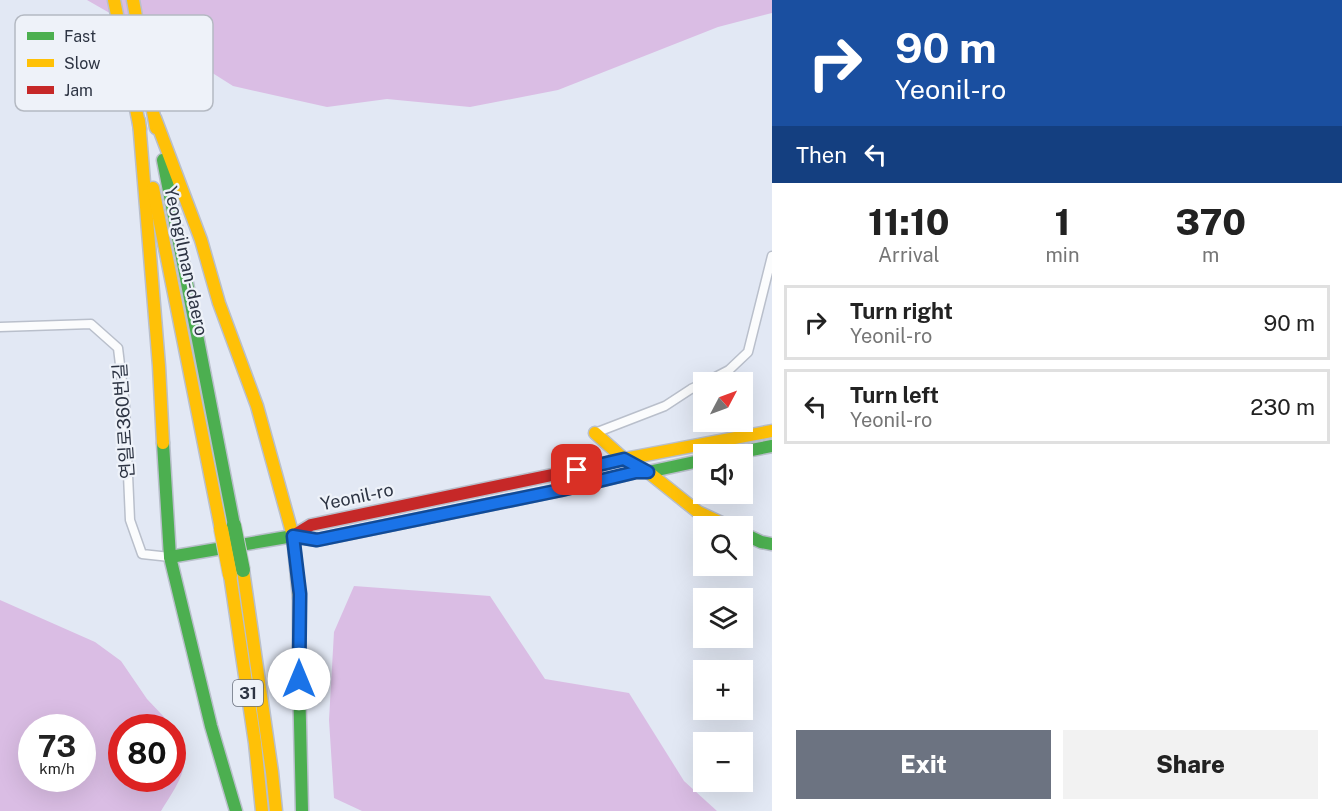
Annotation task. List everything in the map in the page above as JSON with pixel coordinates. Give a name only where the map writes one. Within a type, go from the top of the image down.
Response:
[{"type":"main road","name":"Yeongilman-daero","points":[[114,0],[117,15]]},
{"type":"main road","name":"Yeongilman-daero","points":[[133,0],[136,15]]},
{"type":"main road","name":"Yeongilman-daero","points":[[137,111],[227,527]]},
{"type":"main road","name":"Yeongilman-daero","points":[[153,111],[227,527]]},
{"type":"main road","points":[[154,118],[201,240],[219,303],[257,406],[293,536],[300,594],[302,811]]},
{"type":"main road","points":[[139,121],[159,366],[170,557],[211,726],[236,811]]},
{"type":"main road","name":"Yeonil-ro","points":[[293,536],[310,525],[624,459],[772,431]]},
{"type":"main road","points":[[595,433],[624,459],[648,472],[698,512],[707,516]]},
{"type":"main road","points":[[753,450],[772,446]]},
{"type":"main road","name":"Yeonil-ro","points":[[293,536],[317,540],[636,472],[648,472],[693,462]]},
{"type":"main road","points":[[227,527],[236,572]]},
{"type":"main road","points":[[170,557],[293,536]]},
{"type":"main road","points":[[753,538],[772,544]]},
{"type":"main road","name":"31","points":[[236,572],[262,811]]},
{"type":"main road","name":"31","points":[[236,572],[272,772],[276,811]]},
{"type":"street","points":[[725,372],[748,352],[772,256]]},
{"type":"street","name":"연일로360번길","points":[[0,327],[91,324],[118,348],[125,406],[130,520],[141,554],[170,557]]},
{"type":"street","points":[[595,433],[665,406],[693,388]]},
{"type":"shaded area","points":[[87,0],[772,0],[772,13],[718,27],[558,90],[470,107],[387,99],[327,107],[233,86],[213,73],[213,15],[113,15]]},
{"type":"shaded area","points":[[354,586],[490,596],[545,679],[629,693],[684,781],[693,792],[696,792],[717,811],[362,811],[334,798],[329,720],[334,632]]},
{"type":"shaded area","points":[[0,600],[95,642],[121,661],[147,699],[161,714],[108,714],[108,792],[173,792],[161,811],[0,811]]},
{"type":"traffic: fast","points":[[163,160],[234,525]]},
{"type":"traffic: fast","points":[[163,443],[170,557],[211,726],[236,811]]},
{"type":"traffic: fast","points":[[753,450],[772,446]]},
{"type":"traffic: fast","points":[[306,538],[317,540],[561,490],[636,472],[648,472],[693,462]]},
{"type":"traffic: fast","points":[[234,525],[243,570]]},
{"type":"traffic: fast","points":[[170,557],[293,536]]},
{"type":"traffic: fast","points":[[753,538],[772,544]]},
{"type":"traffic: fast","points":[[299,598],[302,811]]},
{"type":"traffic: slow","points":[[114,0],[117,15]]},
{"type":"traffic: slow","points":[[133,0],[136,15]]},
{"type":"traffic: slow","points":[[136,111],[140,129]]},
{"type":"traffic: slow","points":[[153,111],[156,128]]},
{"type":"traffic: slow","points":[[155,118],[201,240],[219,303],[257,406],[293,536],[299,598]]},
{"type":"traffic: slow","points":[[139,121],[163,443]]},
{"type":"traffic: slow","points":[[153,188],[221,529]]},
{"type":"traffic: slow","points":[[576,470],[772,431]]},
{"type":"traffic: slow","points":[[595,433],[624,459],[648,472],[698,512],[707,516]]},
{"type":"traffic: slow","points":[[221,529],[230,575]]},
{"type":"traffic: slow","points":[[243,570],[276,811]]},
{"type":"traffic: slow","points":[[230,575],[255,743],[262,811]]},
{"type":"traffic: jam","points":[[306,538],[293,536],[311,525],[576,470]]},
{"type":"route","points":[[299,679],[300,594],[293,536],[317,540],[561,490],[636,472],[648,472],[624,459],[577,470]]}]
